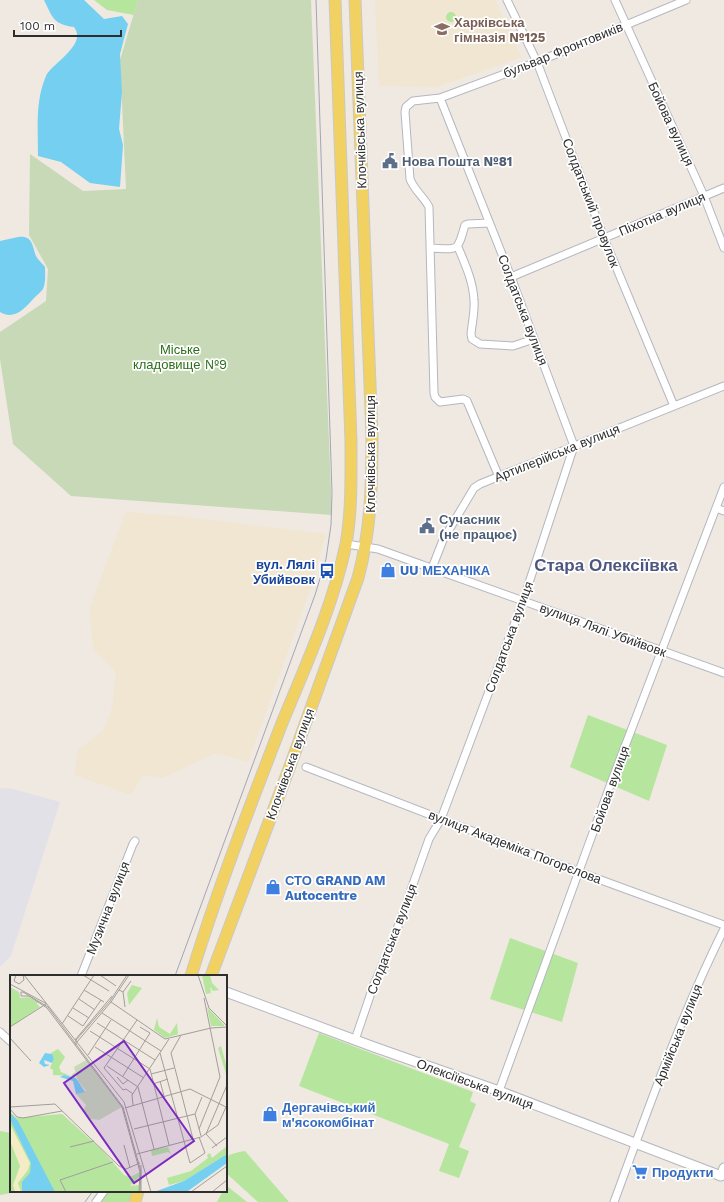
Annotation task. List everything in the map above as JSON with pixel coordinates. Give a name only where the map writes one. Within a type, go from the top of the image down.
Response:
[{"type":"main road","name":"Клочківська вулиця","points":[[191,975],[205,930],[263,772],[332,599],[346,544],[350,511],[351,441],[336,0]]},
{"type":"main road","name":"Клочківська вулиця","points":[[211,975],[323,676],[358,578],[365,546],[372,491],[372,436],[355,0]]},
{"type":"main road","points":[[135,1202],[138,1192]]},
{"type":"street","name":"Солдатський провулок","points":[[507,0],[536,62],[604,238],[674,406]]},
{"type":"street","name":"Бойова вулиця","points":[[615,0],[704,196],[724,248]]},
{"type":"street","name":"бульвар Фронтовиків","points":[[499,477],[467,401],[463,399],[440,402],[435,397],[429,207],[410,179],[405,112],[406,107],[413,101],[440,98],[536,62],[686,0]]},
{"type":"street","name":"Солдатська вулиця","points":[[355,1040],[373,987],[395,935],[429,839],[442,819],[523,601],[574,446],[511,277],[440,98]]},
{"type":"street","name":"Піхотна вулиця","points":[[511,277],[724,188]]},
{"type":"street","points":[[490,223],[465,225],[458,247],[470,277],[473,290],[474,301],[471,334],[472,339],[480,344],[513,346],[518,346],[534,339]]},
{"type":"street","points":[[430,248],[458,247]]},
{"type":"street","name":"Артилерійська вулиця","points":[[432,568],[443,540],[474,488],[480,484],[724,386]]},
{"type":"street","name":"Бойова вулиця","points":[[499,1091],[661,651],[724,487]]},
{"type":"street","points":[[716,508],[724,511]]},
{"type":"street","name":"вулиця Лялі Убийвовк","points":[[346,544],[378,549],[724,673]]},
{"type":"street","name":"вулиця Академіка Погорєлова","points":[[306,767],[579,872],[724,925]]},
{"type":"street","name":"Музична вулиця","points":[[82,975],[135,841]]},
{"type":"street","name":"Армійська вулиця","points":[[614,1202],[635,1143],[697,986],[724,929]]},
{"type":"street","name":"Олексіївська вулиця","points":[[227,992],[723,1174]]},
{"type":"street","points":[[0,1032],[10,1041]]},
{"type":"street","points":[[96,1202],[103,1192]]},
{"type":"shaded area","name":"Харківська гімназія №125","points":[[375,0],[495,0],[521,57],[437,87],[379,86]]},
{"type":"shaded area","points":[[126,512],[177,516],[326,534],[310,590],[248,762],[216,753],[162,778],[143,775],[131,795],[75,775],[78,750],[103,731],[112,708],[116,673],[93,648],[90,607]]},
{"type":"shaded area","points":[[0,788],[13,789],[60,802],[11,956],[0,967]]},
{"type":"green space","points":[[94,0],[138,0],[134,15],[107,10]]},
{"type":"green space","name":"Міське кладовище №9","points":[[138,0],[311,0],[332,515],[71,496],[13,444],[0,359],[0,332],[46,301],[48,269],[29,235],[30,154],[83,191],[126,189],[120,60]]},
{"type":"green space","points":[[449,12],[453,12],[455,13],[455,21],[449,22],[446,19],[446,15]]},
{"type":"green space","points":[[588,715],[667,745],[649,801],[570,767]]},
{"type":"green space","points":[[510,938],[578,963],[562,1022],[490,999]]},
{"type":"green space","points":[[319,1033],[473,1092],[470,1101],[476,1104],[459,1147],[469,1151],[459,1178],[439,1171],[449,1144],[299,1086]]},
{"type":"green space","points":[[0,1131],[10,1133],[10,1192],[16,1192],[0,1195]]},
{"type":"green space","points":[[245,1151],[289,1202],[258,1202],[227,1174],[227,1160],[229,1155]]},
{"type":"green space","points":[[227,1186],[247,1202],[217,1202],[222,1192],[227,1192]]},
{"type":"green space","points":[[103,1192],[138,1192],[135,1202],[96,1202]]},
{"type":"water","points":[[44,0],[84,0],[104,19],[122,16],[128,24],[120,54],[122,92],[119,129],[123,145],[120,187],[90,183],[61,162],[38,156],[38,116],[42,86],[49,71],[73,47],[77,34],[74,27],[62,24],[54,19]]},
{"type":"water","points":[[18,237],[27,238],[31,242],[36,256],[45,267],[45,284],[42,290],[23,309],[10,315],[0,312],[0,241]]},
{"type":"tram line","points":[[175,975],[315,595],[326,559],[331,525],[332,493],[316,0]]},
{"type":"tram line","points":[[85,1202],[92,1192]]},
{"type":"place","name":"Харківська гімназія №125","points":[[442,29]]},
{"type":"place","name":"Нова Пошта №81","points":[[390,161]]},
{"type":"place","name":"Сучасник (не працює)","points":[[427,526]]},
{"type":"place","name":"UU МЕХАНІКА","points":[[388,570]]},
{"type":"place","name":"вул. Лялі Убийвовк","points":[[327,571]]},
{"type":"place","name":"СТО GRAND AM Autocentre","points":[[273,887]]},
{"type":"place","name":"Дергачівський м'ясокомбінат","points":[[270,1114]]},
{"type":"place","name":"Продукти","points":[[640,1172]]},
{"type":"district","name":"Стара Олексіївка","points":[[606,565]]}]
